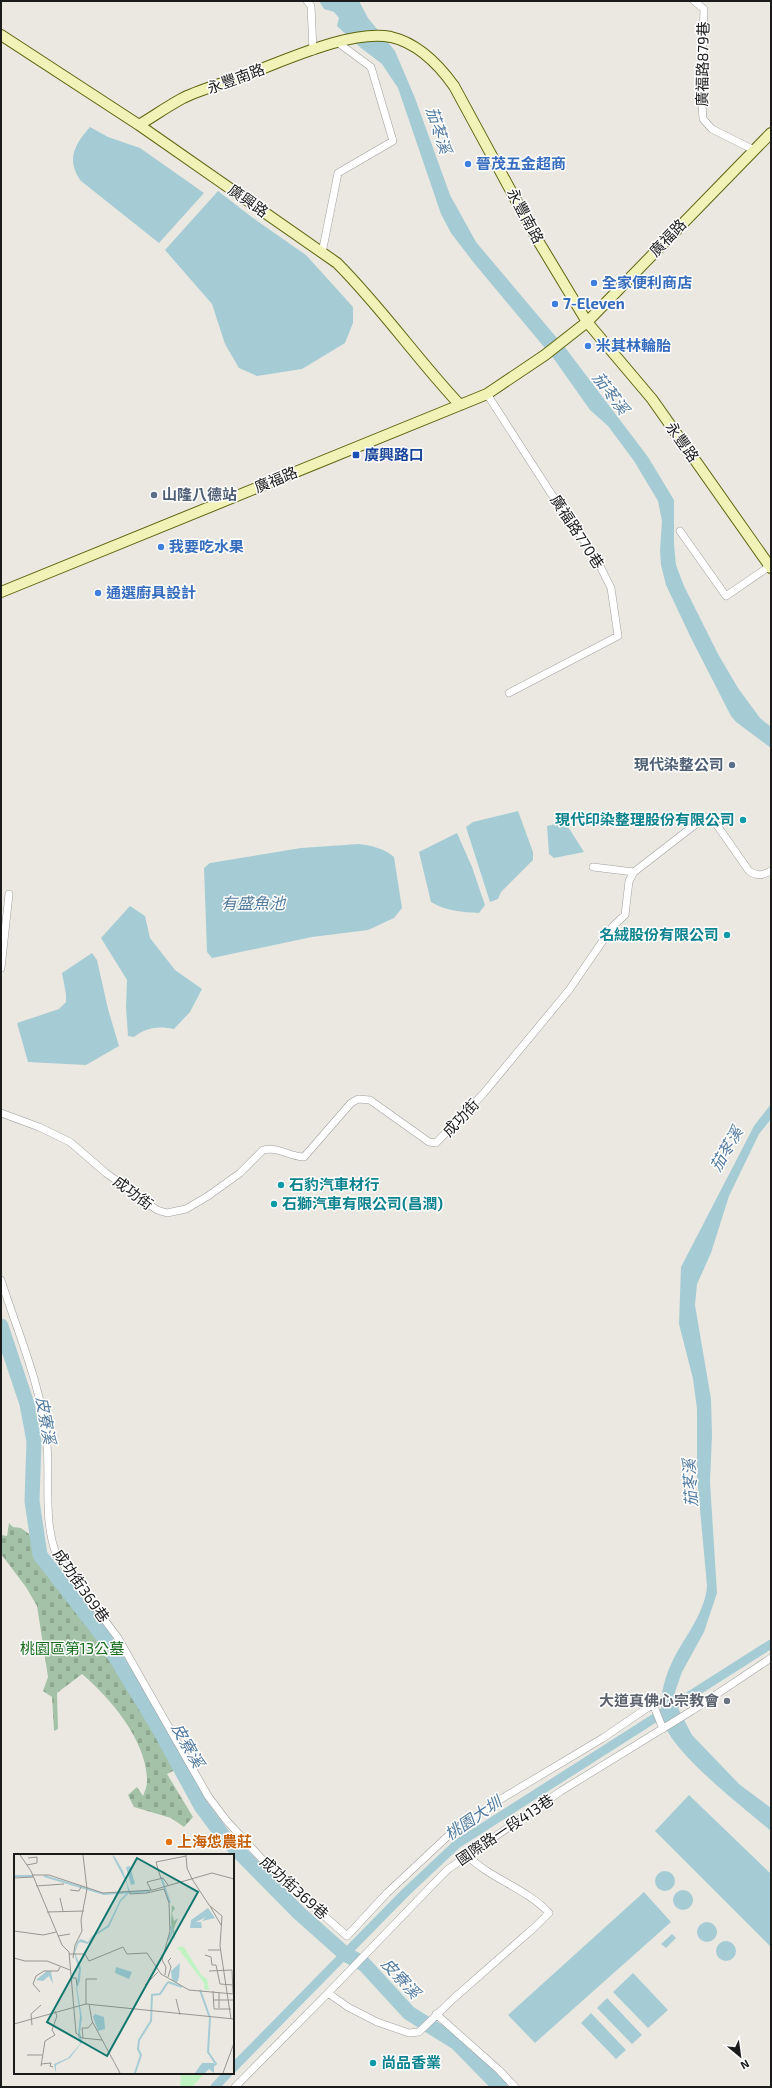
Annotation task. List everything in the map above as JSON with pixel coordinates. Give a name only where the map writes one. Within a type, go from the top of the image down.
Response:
[{"type":"street","points":[[307,1],[311,6],[313,51]]},
{"type":"street","name":"廣福路879巷","points":[[694,1],[704,9],[701,91],[703,119],[712,129],[754,150]]},
{"type":"street","name":"廣興路","points":[[1,35],[139,125],[337,263],[358,284],[460,405]]},
{"type":"street","name":"永豐南路","points":[[139,125],[184,98],[338,42],[378,36],[403,40],[440,66],[448,77],[541,245],[587,322]]},
{"type":"street","points":[[322,253],[338,173],[393,141],[371,67],[338,42]]},
{"type":"street","name":"廣福路","points":[[1,592],[487,394],[545,355],[587,322],[771,133]]},
{"type":"street","name":"永豐路","points":[[587,322],[652,399],[770,567]]},
{"type":"street","name":"廣福路770巷","points":[[487,394],[550,492],[596,558],[611,588],[618,636],[509,693]]},
{"type":"street","points":[[680,531],[726,596],[770,567]]},
{"type":"street","points":[[593,867],[634,872],[705,817],[712,818],[750,871],[756,875],[763,875],[771,870]]},
{"type":"street","name":"成功街","points":[[1,1113],[39,1127],[70,1142],[106,1173],[157,1210],[167,1214],[186,1209],[208,1196],[240,1173],[263,1150],[275,1150],[297,1157],[304,1157],[351,1103],[358,1099],[370,1100],[429,1142],[436,1143],[488,1088],[569,990],[613,926],[624,915],[629,881],[634,872]]},
{"type":"street","points":[[1,968],[9,894]]},
{"type":"street","name":"成功街369巷","points":[[1,1280],[36,1385],[47,1443],[48,1491],[52,1545],[57,1556],[118,1638],[208,1796],[226,1820],[273,1871],[347,1936],[387,1893],[449,1835],[496,1802],[603,1738],[653,1704],[663,1729]]},
{"type":"street","name":"國際路一段413巷","points":[[328,1993],[447,1870],[561,1791],[663,1729],[771,1658]]},
{"type":"street","points":[[235,2087],[328,1993],[348,2007],[378,2022],[408,2033],[419,2032],[549,1913],[509,1883],[475,1864],[467,1855]]},
{"type":"street","points":[[435,2016],[499,2070],[515,2087]]},
{"type":"green space","name":"桃園區第13公墓","points":[[9,1523],[13,1527],[21,1528],[29,1534],[38,1559],[99,1639],[168,1754],[175,1770],[167,1774],[193,1817],[184,1827],[171,1818],[134,1807],[128,1795],[137,1787],[143,1796],[147,1783],[145,1763],[140,1749],[125,1721],[115,1708],[82,1674],[57,1693],[58,1729],[54,1731],[52,1697],[43,1691],[48,1677],[37,1606],[26,1587],[1,1554],[1,1535],[7,1536]]},
{"type":"green space","points":[[181,2074],[204,2074],[192,2087],[180,2087]]},
{"type":"water","points":[[319,1],[359,1],[368,18],[395,51],[415,98],[450,195],[476,242],[567,350],[648,457],[674,500],[674,544],[676,565],[684,586],[718,654],[738,688],[760,718],[771,727],[771,748],[736,722],[731,716],[691,638],[666,585],[661,565],[660,551],[662,521],[658,501],[634,461],[608,426],[590,410],[554,359],[451,233],[441,214],[398,88],[382,64],[361,48],[337,26],[339,18],[334,12],[324,9]]},
{"type":"water","points":[[90,127],[108,137],[140,148],[204,193],[159,243],[81,181],[76,173],[73,159],[76,146]]},
{"type":"water","points":[[218,191],[253,218],[306,255],[353,307],[353,323],[345,343],[302,369],[257,376],[239,368],[225,344],[212,304],[165,250]]},
{"type":"water","points":[[518,811],[533,852],[533,860],[501,892],[498,899],[490,902],[466,827],[473,822]]},
{"type":"water","points":[[565,822],[584,852],[554,858],[549,854],[547,826]]},
{"type":"water","points":[[457,833],[472,867],[485,905],[479,913],[448,909],[431,902],[419,852]]},
{"type":"water","name":"有盛魚池","points":[[359,844],[382,849],[394,857],[402,908],[394,918],[368,930],[312,937],[212,958],[207,952],[204,868],[210,863],[301,848]]},
{"type":"water","points":[[130,906],[145,916],[150,938],[175,970],[202,989],[190,1012],[174,1029],[148,1029],[134,1037],[128,1036],[126,1007],[127,980],[101,938]]},
{"type":"water","points":[[92,953],[97,960],[108,1009],[119,1046],[86,1065],[28,1062],[17,1023],[59,1009],[66,1002],[62,973]]},
{"type":"water","points":[[771,1104],[771,1119],[759,1134],[729,1196],[711,1253],[697,1284],[695,1305],[711,1399],[712,1435],[710,1482],[717,1593],[704,1632],[682,1672],[675,1692],[678,1708],[692,1735],[739,1784],[771,1808],[771,1831],[727,1795],[694,1764],[669,1734],[663,1721],[661,1706],[667,1674],[673,1660],[699,1615],[703,1606],[707,1586],[697,1476],[697,1409],[693,1379],[679,1324],[681,1267],[754,1126]]},
{"type":"water","points":[[689,1795],[771,1874],[771,1947],[655,1831]]},
{"type":"water","points":[[661,1871],[669,1871],[675,1877],[675,1885],[669,1891],[661,1891],[655,1885],[655,1877]]},
{"type":"water","points":[[679,1890],[687,1890],[693,1896],[693,1904],[687,1910],[679,1910],[673,1904],[673,1896]]},
{"type":"water","points":[[644,1892],[671,1922],[535,2043],[508,2015]]},
{"type":"water","points":[[703,1922],[711,1922],[717,1928],[717,1936],[711,1942],[703,1942],[697,1936],[697,1928]]},
{"type":"water","points":[[672,1934],[676,1938],[666,1948],[661,1944]]},
{"type":"water","points":[[722,1941],[730,1941],[736,1947],[736,1955],[730,1961],[722,1961],[716,1955],[716,1947]]},
{"type":"water","points":[[633,1973],[668,2010],[648,2028],[613,1992]]},
{"type":"water","points":[[607,1998],[642,2035],[632,2044],[597,2008]]},
{"type":"water","points":[[591,2013],[626,2050],[616,2059],[581,2023]]},
{"type":"waterway","name":"皮寮溪","points":[[1,1326],[27,1404],[34,1441],[32,1501],[40,1555],[102,1635],[157,1725],[201,1806],[224,1837],[299,1913],[345,1954],[364,1964],[409,2013],[457,2043],[500,2087]]},
{"type":"waterway","name":"桃園大圳","points":[[234,2067],[406,1892],[457,1844],[771,1644]]},
{"type":"waterway","name":"桃園大圳","points":[[215,2087],[227,2074]]},
{"type":"place","name":"晉茂五金超商","points":[[468,164]]},
{"type":"place","name":"全家便利商店","points":[[594,283]]},
{"type":"place","name":"7-Eleven","points":[[555,304]]},
{"type":"place","name":"米其林輪胎","points":[[588,346]]},
{"type":"place","name":"廣興路口","points":[[356,455]]},
{"type":"place","name":"山隆八德站","points":[[154,495]]},
{"type":"place","name":"我要吃水果","points":[[161,547]]},
{"type":"place","name":"通選廚具設計","points":[[98,593]]},
{"type":"place","name":"現代染整公司","points":[[732,765]]},
{"type":"place","name":"現代印染整理股份有限公司","points":[[743,820]]},
{"type":"place","name":"名絨股份有限公司","points":[[727,935]]},
{"type":"place","name":"石豹汽車材行","points":[[281,1185]]},
{"type":"place","name":"石獅汽車有限公司(昌潤)","points":[[274,1204]]},
{"type":"place","name":"大道真佛心宗教會","points":[[727,1701]]},
{"type":"place","name":"上海怹農莊","points":[[169,1842]]},
{"type":"place","name":"尚品香業","points":[[373,2063]]},
{"type":"water label","name":"茄苳溪","points":[[439,130]]},
{"type":"water label","name":"茄苳溪","points":[[611,393]]},
{"type":"water label","name":"茄苳溪","points":[[726,1149]]},
{"type":"water label","name":"茄苳溪","points":[[690,1483]]}]
